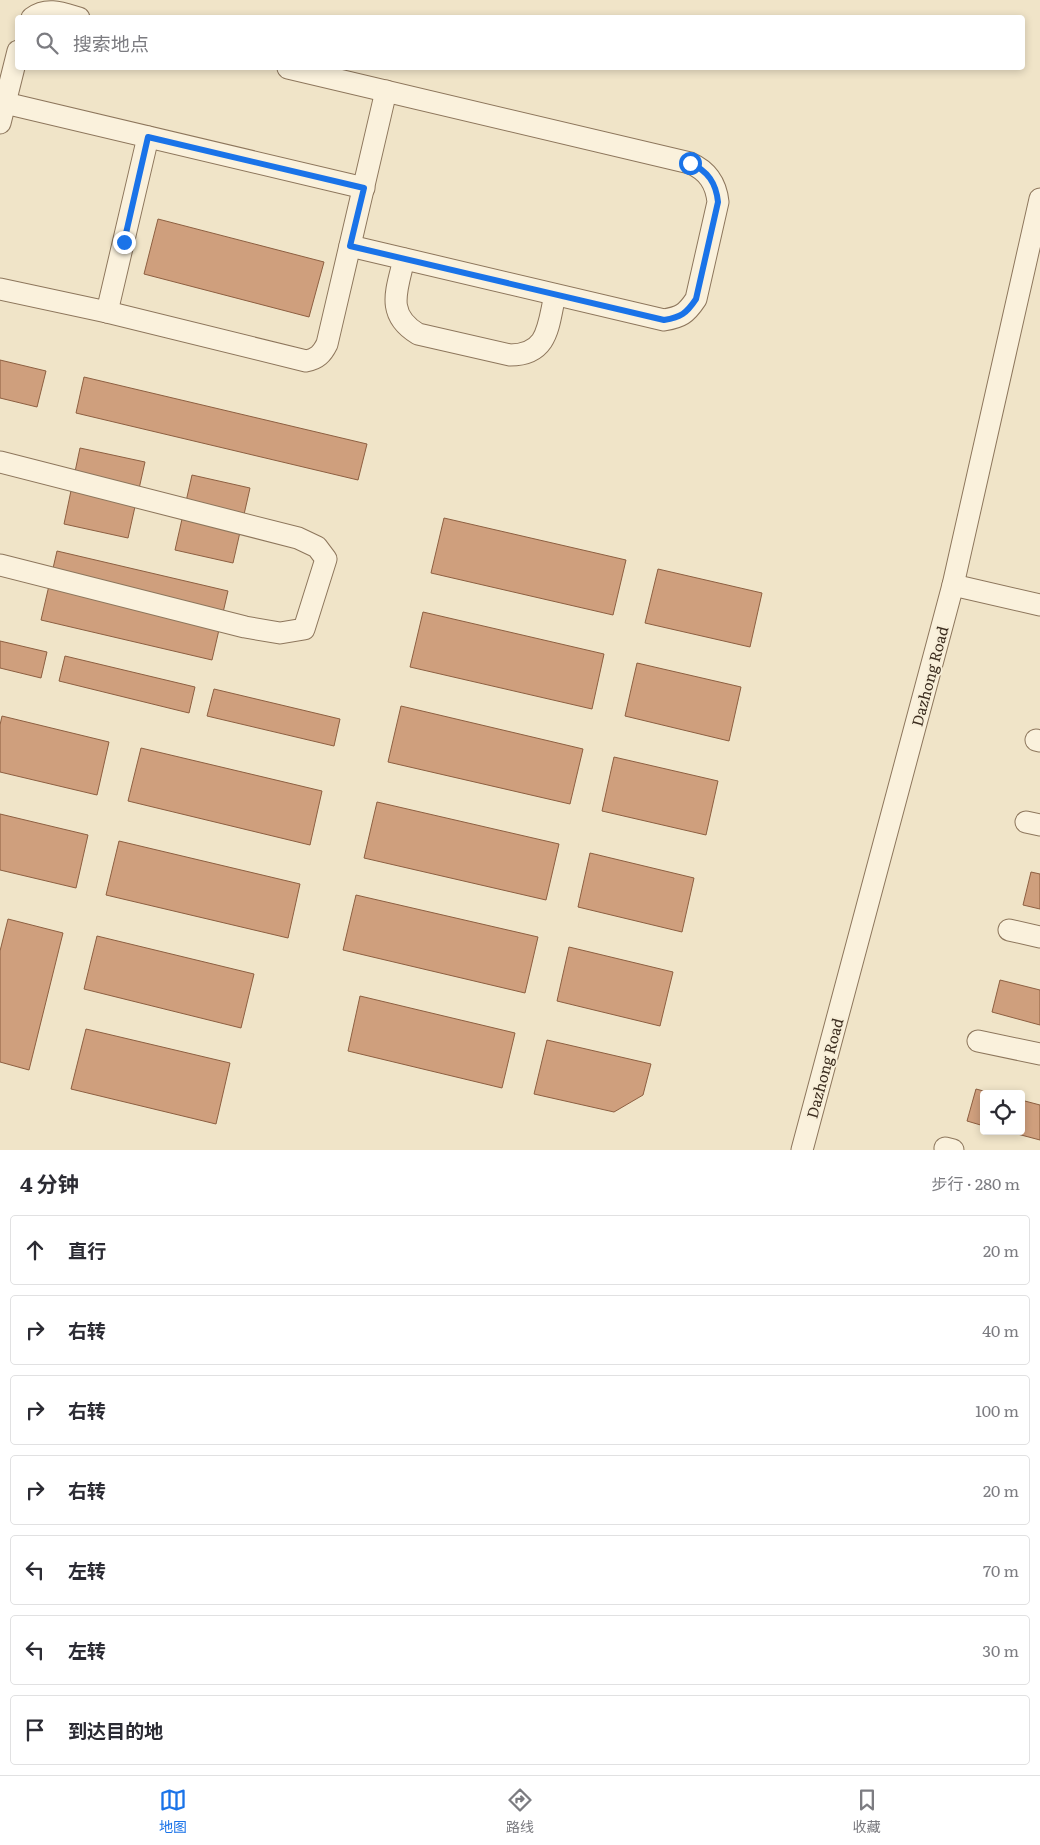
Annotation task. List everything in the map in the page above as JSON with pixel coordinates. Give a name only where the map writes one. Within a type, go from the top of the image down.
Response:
[{"type":"street","points":[[36,15],[41,12],[50,11],[67,15]]},
{"type":"street","points":[[15,62],[2,113],[148,137],[364,188]]},
{"type":"street","points":[[297,70],[690,163],[701,168],[711,179],[717,190],[718,202],[696,299],[688,311],[677,318],[664,320],[350,246]]},
{"type":"street","points":[[0,289],[107,312],[306,361],[314,359],[322,354],[328,344],[386,91]]},
{"type":"street","points":[[107,312],[148,137]]},
{"type":"street","name":"Dazhong Road","points":[[802,1150],[953,585],[1040,199]]},
{"type":"street","points":[[404,259],[396,293],[396,308],[399,317],[406,327],[418,334],[510,355],[523,355],[541,344],[546,335],[555,295]]},
{"type":"street","points":[[0,462],[298,538],[317,547],[326,559],[304,629],[280,633],[245,627],[0,565]]},
{"type":"street","points":[[953,585],[1040,605]]},
{"type":"street","points":[[1009,930],[1040,937]]},
{"type":"street","points":[[978,1041],[1040,1054]]},
{"type":"building","points":[[158,219],[324,262],[309,317],[144,274]]},
{"type":"building","points":[[0,360],[46,371],[37,407],[0,398]]},
{"type":"building","points":[[84,377],[367,444],[358,480],[76,413]]},
{"type":"building","points":[[80,448],[145,462],[128,538],[64,524]]},
{"type":"building","points":[[192,475],[250,488],[233,563],[175,550]]},
{"type":"building","points":[[444,518],[626,560],[613,615],[431,573]]},
{"type":"building","points":[[57,551],[228,591],[212,660],[41,620]]},
{"type":"building","points":[[658,569],[762,593],[750,647],[645,623]]},
{"type":"building","points":[[423,612],[604,654],[592,709],[410,667]]},
{"type":"building","points":[[0,641],[47,652],[41,678],[0,668]]},
{"type":"building","points":[[65,656],[195,687],[189,713],[59,681]]},
{"type":"building","points":[[637,663],[741,687],[729,741],[625,716]]},
{"type":"building","points":[[214,689],[340,719],[334,746],[207,716]]},
{"type":"building","points":[[401,706],[583,749],[570,804],[388,762]]},
{"type":"building","points":[[2,716],[109,742],[97,795],[0,772],[0,725]]},
{"type":"building","points":[[141,748],[322,791],[310,845],[128,801]]},
{"type":"building","points":[[614,757],[718,781],[706,835],[602,811]]},
{"type":"building","points":[[377,802],[559,844],[546,900],[364,858]]},
{"type":"building","points":[[0,814],[88,835],[76,888],[0,870]]},
{"type":"building","points":[[119,841],[300,884],[288,938],[106,895]]},
{"type":"building","points":[[590,853],[694,878],[682,932],[578,907]]},
{"type":"building","points":[[1031,872],[1040,874],[1040,909],[1023,905]]},
{"type":"building","points":[[356,895],[538,937],[525,993],[343,950]]},
{"type":"building","points":[[8,919],[63,933],[29,1070],[0,1062],[0,951]]},
{"type":"building","points":[[97,936],[254,974],[241,1028],[84,989]]},
{"type":"building","points":[[569,947],[673,972],[660,1026],[557,1001]]},
{"type":"building","points":[[1000,980],[1040,990],[1040,1025],[992,1012]]},
{"type":"building","points":[[360,996],[515,1033],[502,1088],[348,1051]]},
{"type":"building","points":[[86,1029],[230,1063],[216,1124],[71,1089]]},
{"type":"building","points":[[547,1040],[651,1064],[643,1095],[614,1112],[534,1094]]},
{"type":"building","points":[[976,1089],[980,1090],[980,1125],[967,1121]]},
{"type":"building","points":[[1025,1101],[1040,1105],[1040,1140],[1021,1135],[1025,1135]]},
{"type":"route","points":[[124,242],[148,137],[364,188],[350,246],[664,320],[677,318],[688,311],[696,299],[718,202],[717,190],[711,179],[701,168],[690,163]]}]
